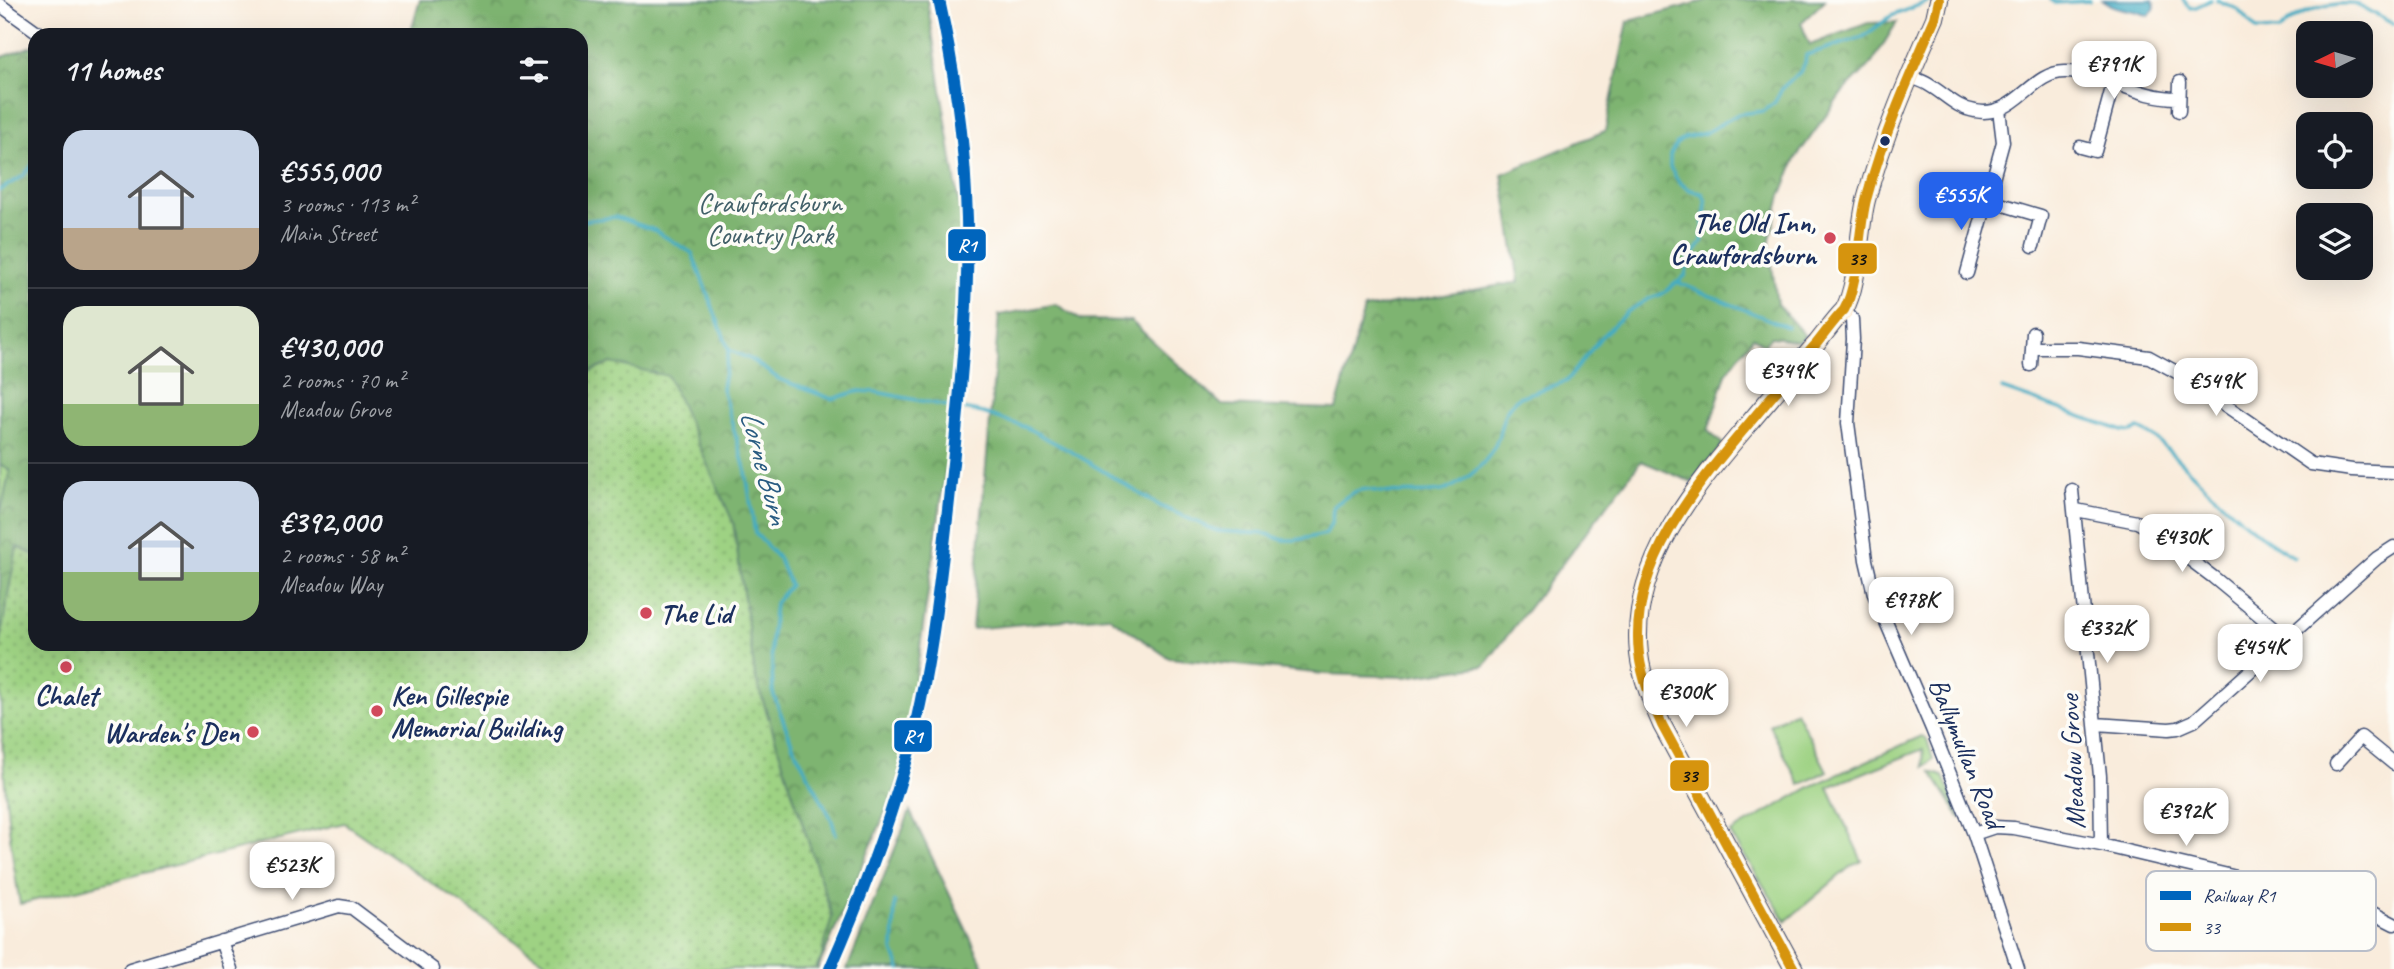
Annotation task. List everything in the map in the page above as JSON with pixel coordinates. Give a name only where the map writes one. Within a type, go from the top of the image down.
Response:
[{"type":"main road","points":[[1794,969],[1661,725],[1645,684],[1639,654],[1639,625],[1646,584],[1661,548],[1683,509],[1713,467],[1852,297],[1859,234],[1867,199],[1888,129],[1935,18],[1939,0]]},
{"type":"street","points":[[0,5],[32,28]]},
{"type":"street","points":[[1910,77],[1930,85],[1962,108],[1978,112],[1999,109],[2015,102],[2045,76],[2063,72],[2079,73],[2179,105],[2180,82]]},
{"type":"street","points":[[2080,147],[2101,153],[2113,84]]},
{"type":"street","points":[[1967,273],[2003,142],[1999,109]]},
{"type":"street","points":[[1987,200],[2042,211],[2033,246]]},
{"type":"street","name":"Ballymullan Road","points":[[1844,310],[1852,319],[1853,338],[1848,423],[1866,560],[1874,594],[1974,834],[2018,969]]},
{"type":"street","points":[[2031,365],[2033,332]]},
{"type":"street","points":[[2032,348],[2078,348],[2149,357],[2180,374],[2311,464],[2394,472]]},
{"type":"street","name":"Meadow Grove","points":[[2072,490],[2096,724],[2101,845]]},
{"type":"street","points":[[2076,510],[2137,522],[2148,528],[2287,638]]},
{"type":"street","points":[[2096,724],[2169,729],[2186,726],[2377,558],[2394,547]]},
{"type":"street","points":[[2336,764],[2361,737],[2394,764]]},
{"type":"street","points":[[1974,834],[1995,827],[2014,828],[2211,871]]},
{"type":"street","points":[[130,969],[333,907],[346,906],[358,912],[433,969]]},
{"type":"street","points":[[2376,914],[2394,923]]},
{"type":"street","points":[[221,941],[231,969]]},
{"type":"green space","name":"Crawfordsburn Country Park","points":[[420,0],[927,0],[962,223],[951,432],[899,781],[818,969],[809,969],[832,916],[755,676],[733,522],[588,389],[588,28],[412,28]]},
{"type":"green space","points":[[1708,0],[1825,0],[1801,23],[1810,45],[1868,23],[1897,22],[1872,63],[1842,93],[1796,158],[1781,196],[1770,239],[1769,265],[1772,265],[1777,304],[1805,336],[1799,341],[1771,337],[1764,345],[1753,337],[1726,374],[1708,431],[1723,444],[1692,482],[1641,461],[1484,666],[1405,677],[1324,674],[1169,658],[1108,616],[972,629],[999,315],[1056,304],[1081,320],[1131,321],[1222,405],[1336,409],[1364,309],[1519,282],[1502,174],[1605,131],[1628,21]]},
{"type":"green space","points":[[28,48],[28,552],[17,547],[0,652],[0,515],[10,470],[0,464],[0,58]]},
{"type":"green space","points":[[611,363],[668,376],[733,522],[755,676],[832,916],[821,959],[815,969],[556,969],[344,823],[20,904],[7,810],[0,685],[3,627],[17,547],[28,552],[28,651],[588,651],[588,373]]},
{"type":"green space","points":[[0,464],[10,470],[0,515]]},
{"type":"green space","points":[[1796,711],[1827,771],[1800,785],[1769,725]]},
{"type":"green space","points":[[1922,736],[1927,739],[1933,759],[1924,767],[1923,749],[1828,787],[1862,861],[1851,866],[1786,921],[1730,833],[1812,786]]},
{"type":"green space","points":[[1931,772],[1943,776],[1961,819]]},
{"type":"green space","points":[[910,811],[985,969],[847,969]]},
{"type":"water","points":[[2102,0],[2153,0],[2155,8],[2149,16],[2113,6]]},
{"type":"waterway","points":[[729,350],[750,359],[779,379],[832,399],[859,391],[876,392],[983,413],[1025,427],[1072,452],[1160,506],[1217,531],[1267,534],[1283,540],[1326,534],[1332,521],[1333,507],[1356,491],[1441,491],[1470,476],[1490,455],[1504,416],[1519,397],[1567,381],[1601,337],[1627,312],[1662,294],[1685,276],[1689,260],[1702,243],[1706,202],[1703,194],[1688,189],[1679,182],[1670,167],[1670,155],[1676,144],[1684,138],[1705,133],[1738,114],[1764,111],[1775,102],[1783,87],[1800,72],[1806,55],[1863,37],[1891,16],[1932,0]]},
{"type":"waterway","points":[[2050,0],[2055,3],[2089,1]]},
{"type":"waterway","points":[[2183,0],[2190,8],[2211,0]]},
{"type":"waterway","points":[[2217,0],[2237,9],[2257,30],[2279,31],[2305,13],[2338,4],[2359,5],[2394,24]]},
{"type":"waterway","name":"Lorne Burn","points":[[0,190],[28,170]]},
{"type":"waterway","name":"Lorne Burn","points":[[588,220],[616,217],[654,230],[692,253],[729,350],[722,388],[746,472],[755,533],[779,559],[790,585],[775,603],[771,642],[773,693],[793,746],[831,818],[836,834]]},
{"type":"waterway","points":[[1679,283],[1787,327]]},
{"type":"waterway","points":[[2002,389],[2123,431],[2139,429],[2153,436],[2237,516],[2294,557]]},
{"type":"waterway","name":"Lorne Burn","points":[[895,902],[893,950],[900,969]]},
{"type":"rail line","name":"R1","points":[[830,969],[871,869],[915,729],[930,653],[945,539],[962,362],[967,228],[960,120],[939,0]]},
{"type":"transit line","name":"33","points":[[1794,969],[1662,725],[1640,663],[1639,619],[1646,585],[1658,552],[1675,520],[1717,462],[1844,310],[1853,286],[1863,213],[1880,153],[1935,18],[1939,0]]},
{"type":"place","name":"The Old Inn, Crawfordsburn","points":[[1830,238]]},
{"type":"place","name":"The Lid","points":[[646,613]]},
{"type":"place","name":"Chalet","points":[[66,667]]},
{"type":"place","name":"Ken Gillespie Memorial Building","points":[[377,711]]},
{"type":"place","name":"Warden's Den","points":[[253,732]]}]
